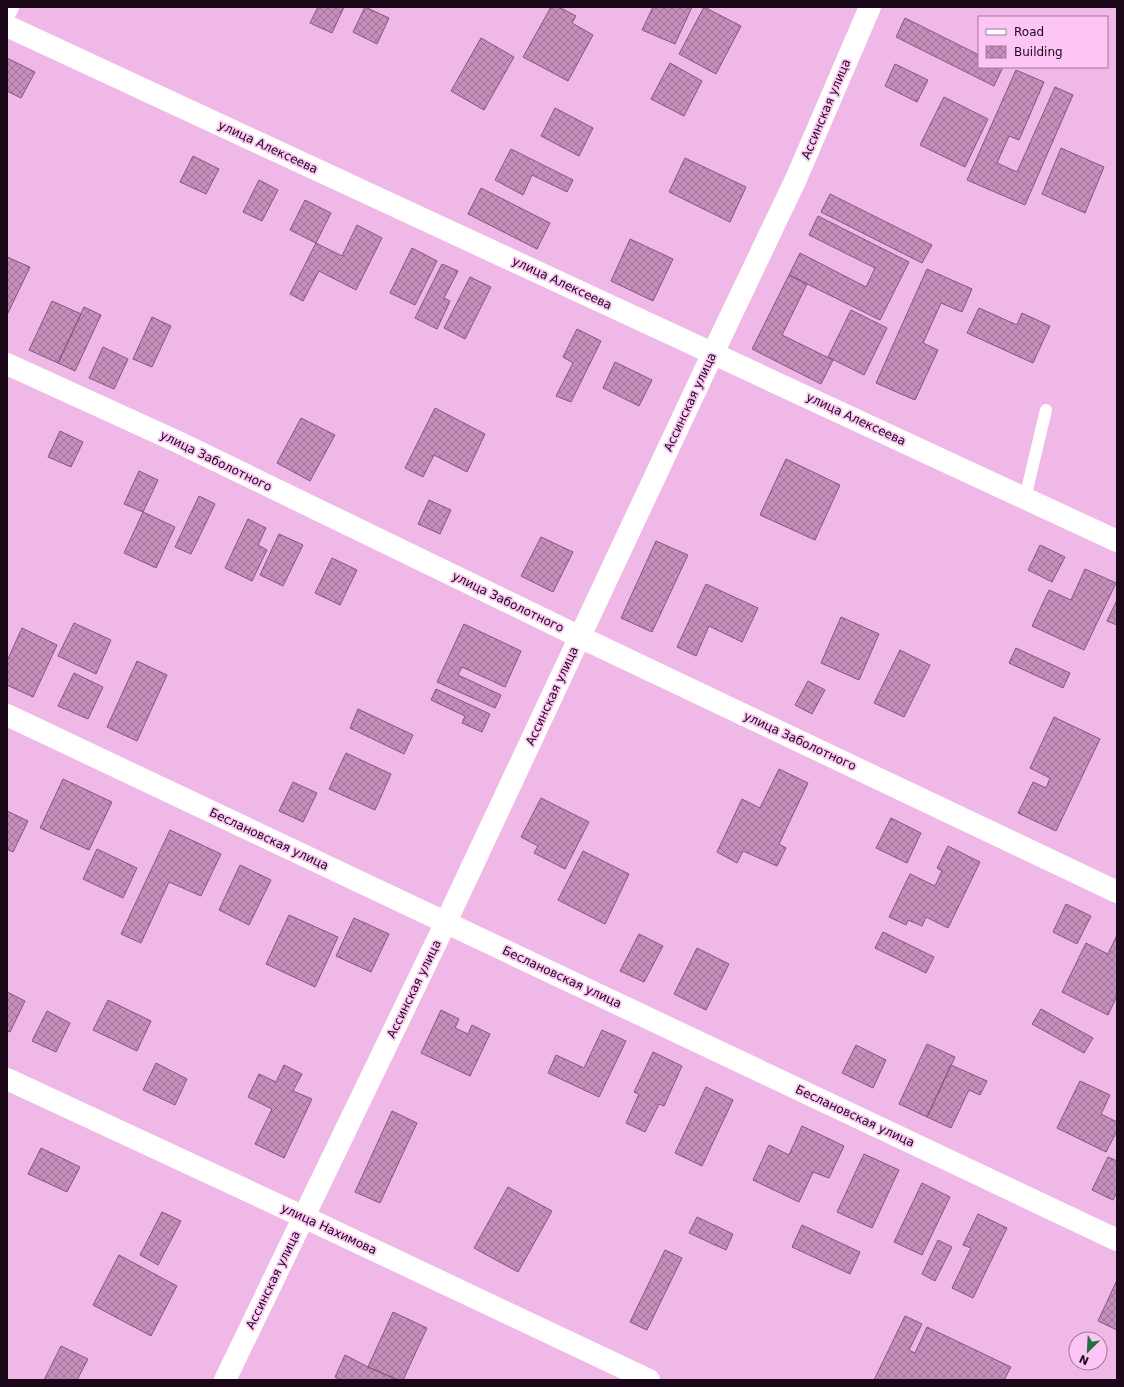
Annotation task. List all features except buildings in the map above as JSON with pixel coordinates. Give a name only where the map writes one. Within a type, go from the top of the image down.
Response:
[{"type":"street","name":"Ассинская улица","points":[[225,1380],[446,922],[796,179],[870,7]]},
{"type":"street","name":"улица Алексеева","points":[[7,26],[1117,540]]},
{"type":"street","name":"улица Заболотного","points":[[7,364],[178,442],[580,637],[1117,892]]},
{"type":"street","name":"Беслановская улица","points":[[7,715],[1117,1240]]},
{"type":"street","name":"улица Нахимова","points":[[7,1079],[649,1380]]},
{"type":"lane","points":[[1025,498],[1046,410]]}]
